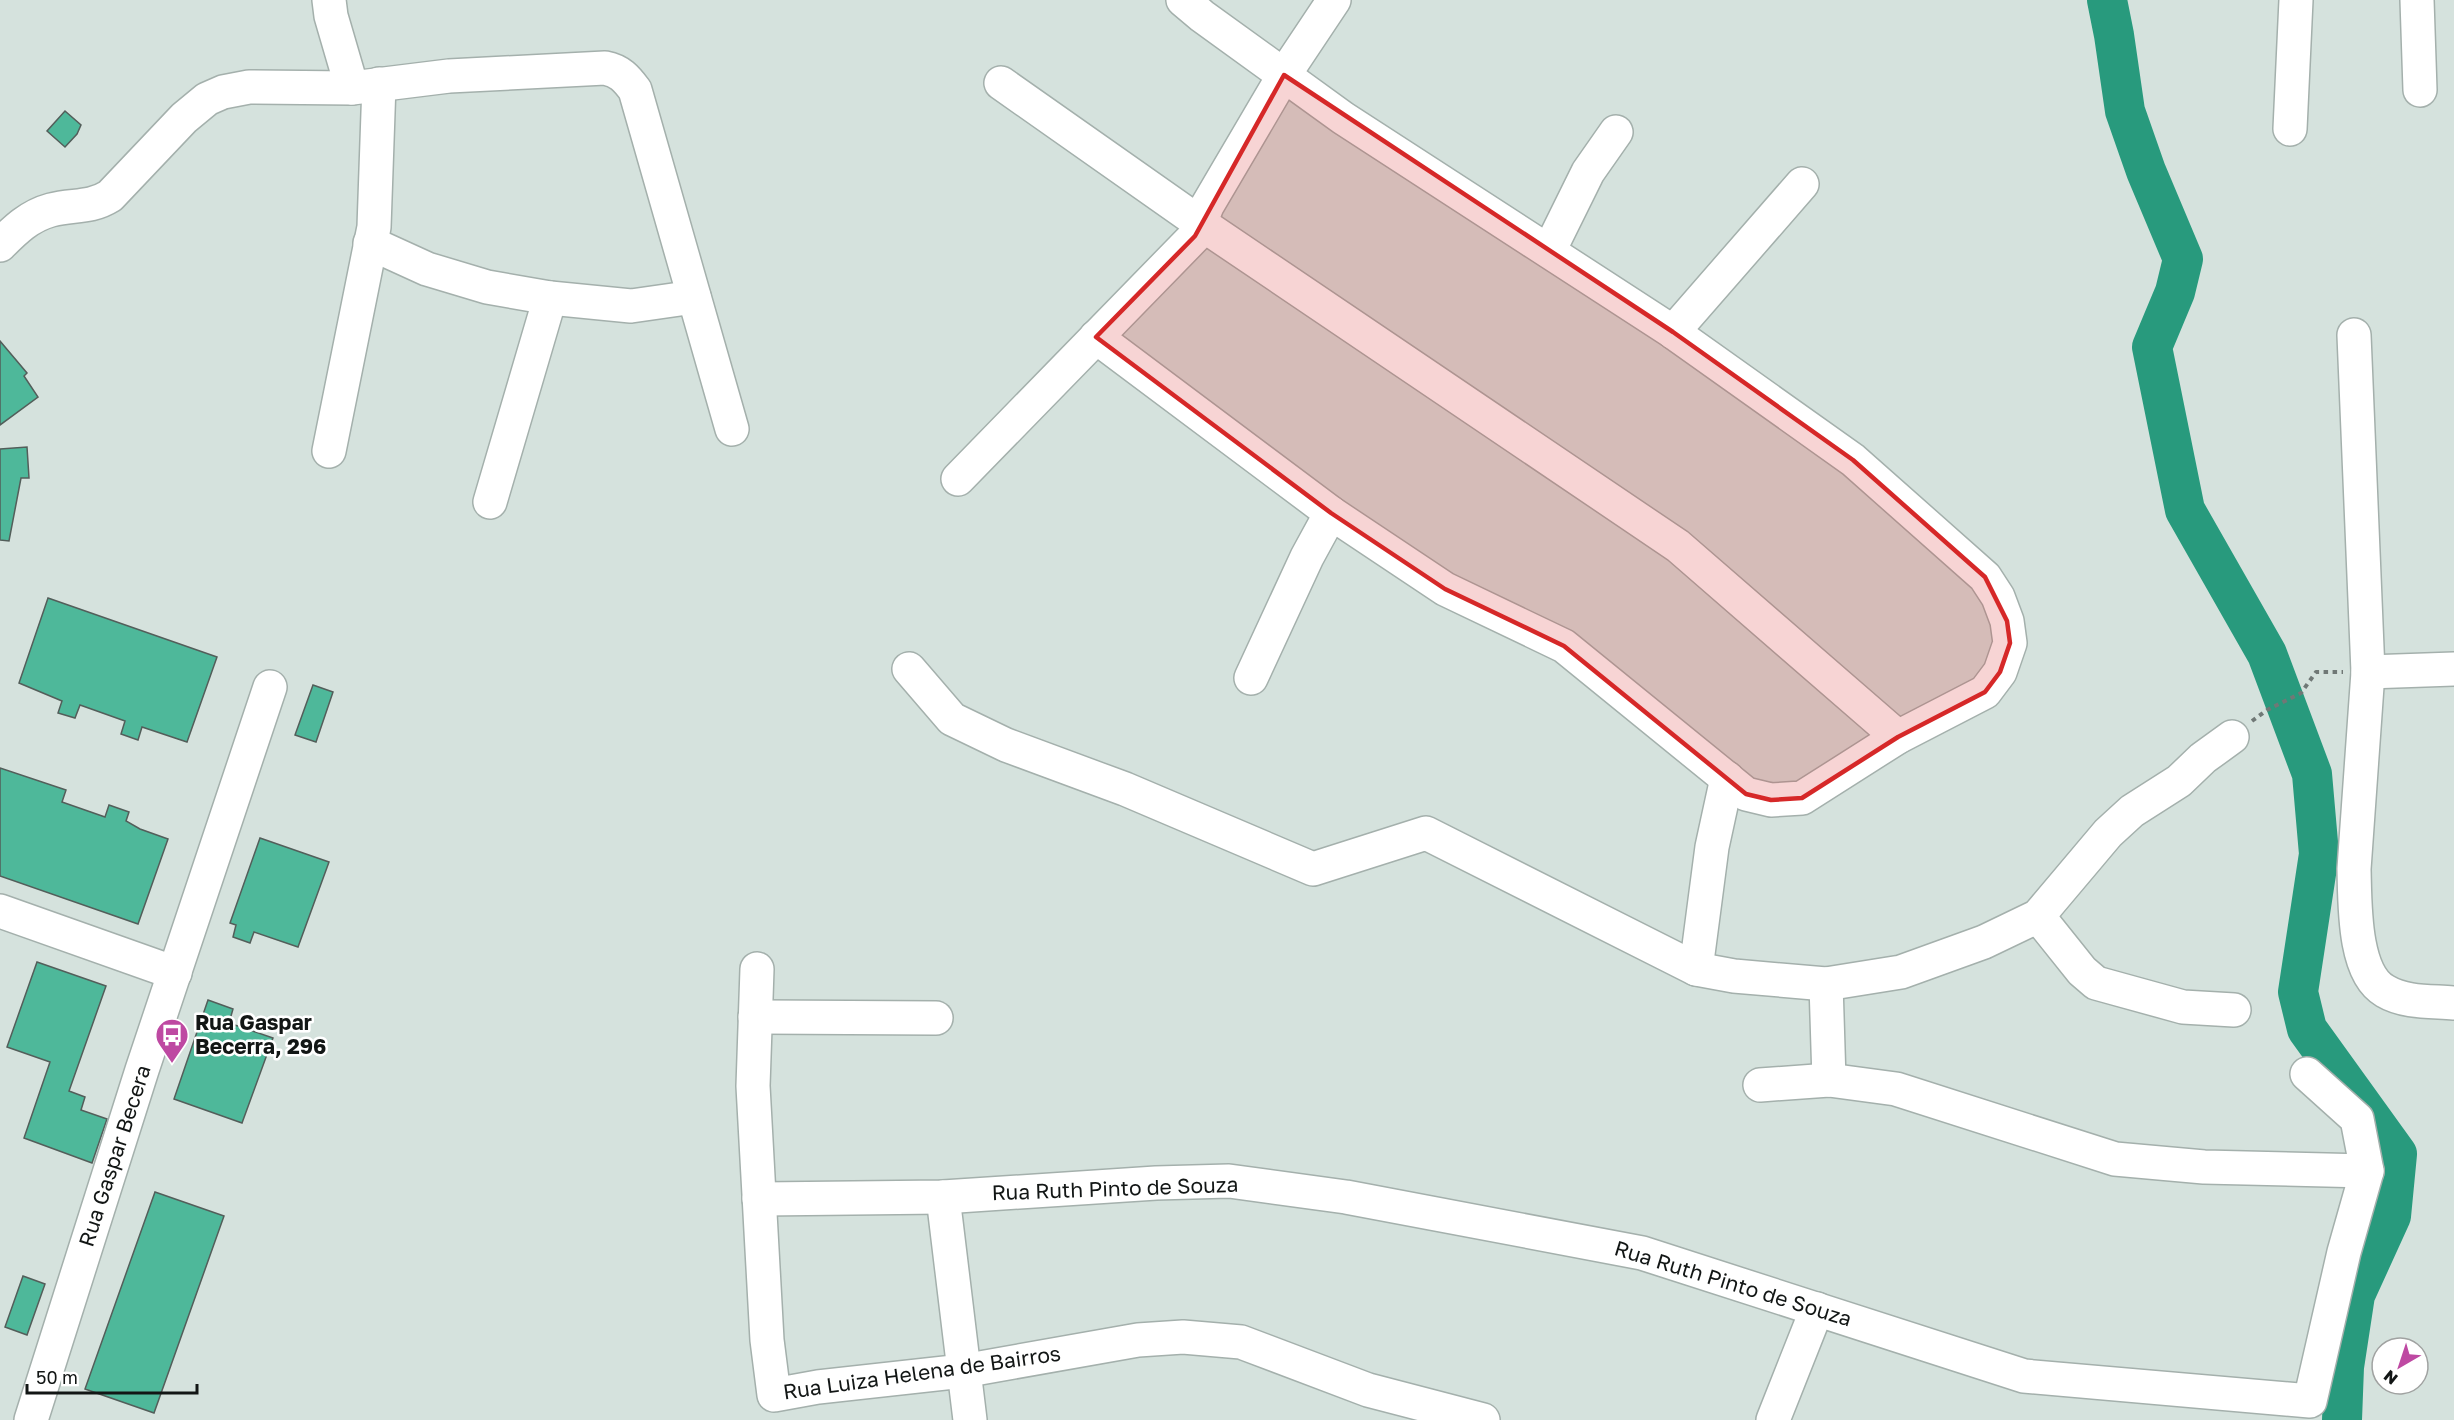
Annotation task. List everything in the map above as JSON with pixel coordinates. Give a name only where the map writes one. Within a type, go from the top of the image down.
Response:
[{"type":"street","points":[[328,0],[331,16],[365,86],[377,173],[374,226],[329,451]]},
{"type":"street","points":[[1096,337],[1331,513],[1445,589],[1564,646],[1746,794],[1771,800],[1802,798],[1898,737],[1985,692],[2000,672],[2010,643],[2007,621],[1998,597],[1985,577],[1853,460],[1673,332],[1343,117],[1183,0]]},
{"type":"street","points":[[958,479],[1195,236],[1207,207],[1284,75],[1334,0]]},
{"type":"street","points":[[2290,129],[2296,0]]},
{"type":"street","points":[[2417,0],[2420,90]]},
{"type":"street","points":[[0,245],[35,215],[52,209],[100,202],[110,196],[184,118],[207,99],[224,92],[249,87],[365,86],[449,76],[574,68],[617,70],[626,77],[635,90],[732,429]]},
{"type":"street","points":[[1000,83],[1200,223],[1678,546],[1898,737]]},
{"type":"street","points":[[1550,251],[1588,172],[1616,132]]},
{"type":"street","points":[[1673,332],[1802,184]]},
{"type":"street","points":[[370,243],[427,269],[487,287],[550,298],[632,306],[694,297]]},
{"type":"street","points":[[490,502],[550,298]]},
{"type":"street","points":[[2354,335],[2368,672],[2354,869],[2362,959],[2370,978],[2385,991],[2407,999],[2454,1003]]},
{"type":"street","points":[[1251,678],[1307,557],[1331,513]]},
{"type":"street","points":[[909,669],[952,719],[1006,745],[1125,789],[1313,869],[1426,833],[1696,969],[1734,976],[1826,984],[1901,972],[1984,942],[2038,916],[2108,833],[2132,811],[2179,781],[2232,737]]},
{"type":"street","points":[[2368,672],[2454,669]]},
{"type":"street","name":"Rua Gaspar Becera","points":[[31,1420],[270,687]]},
{"type":"street","points":[[1696,969],[1712,847],[1727,778]]},
{"type":"street","points":[[0,911],[175,973]]},
{"type":"street","points":[[2038,916],[2082,971],[2096,983],[2183,1007],[2234,1010]]},
{"type":"street","name":"Rua Luiza Helena de Bairros","points":[[757,969],[753,1086],[766,1340],[777,1408],[818,1387],[963,1371],[1138,1340],[1183,1337],[1240,1342],[1368,1390],[1483,1420]]},
{"type":"street","points":[[1826,984],[1829,1080]]},
{"type":"street","points":[[755,1017],[936,1018]]},
{"type":"street","name":"Rua Ruth Pinto de Souza","points":[[759,1198],[943,1197],[1229,1181],[1356,1199],[1642,1252],[2024,1376],[2310,1401],[2344,1252],[2367,1171],[2357,1119],[2307,1074]]},
{"type":"street","points":[[1760,1085],[1829,1080],[1896,1089],[2115,1159],[2204,1167],[2367,1171]]},
{"type":"street","points":[[943,1197],[970,1420]]},
{"type":"street","points":[[1773,1420],[1817,1309]]},
{"type":"path","points":[[2267,710],[2301,693],[2316,672],[2368,672]]},
{"type":"highlighted area","points":[[1284,75],[1673,332],[1853,460],[1985,577],[2007,621],[2010,643],[2000,672],[1985,692],[1898,737],[1802,798],[1771,800],[1746,794],[1564,646],[1445,589],[1331,513],[1096,337],[1195,236]]},
{"type":"building","points":[[65,111],[81,125],[77,134],[65,147],[47,131]]},
{"type":"building","points":[[0,341],[27,373],[24,376],[38,397],[0,425]]},
{"type":"building","points":[[27,447],[29,478],[21,478],[9,541],[0,540],[0,449]]},
{"type":"building","points":[[48,598],[217,657],[187,742],[142,727],[138,740],[121,734],[125,721],[80,705],[75,718],[58,713],[62,701],[19,683]]},
{"type":"building","points":[[313,685],[333,692],[316,742],[295,735]]},
{"type":"building","points":[[0,768],[66,790],[62,802],[105,817],[109,805],[129,812],[126,821],[140,829],[168,839],[138,924],[0,876]]},
{"type":"building","points":[[260,838],[329,862],[298,947],[254,932],[250,943],[233,937],[236,925],[230,923]]},
{"type":"building","points":[[37,962],[106,986],[69,1091],[85,1097],[81,1110],[107,1119],[92,1163],[24,1138],[50,1062],[7,1047]]},
{"type":"building","points":[[208,1000],[233,1009],[229,1023],[273,1038],[242,1123],[174,1099]]},
{"type":"building","points":[[155,1192],[224,1216],[154,1413],[85,1389]]},
{"type":"building","points":[[23,1276],[45,1284],[27,1335],[5,1327]]},
{"type":"waterway","points":[[2107,0],[2125,111],[2146,171],[2183,259],[2175,292],[2152,347],[2185,510],[2267,654],[2312,774],[2319,854],[2298,992],[2307,1029],[2397,1154],[2391,1216],[2355,1295],[2344,1367],[2342,1420]]},
{"type":"place","name":"Rua Gaspar Becerra, 296","points":[[172,1064]]}]
